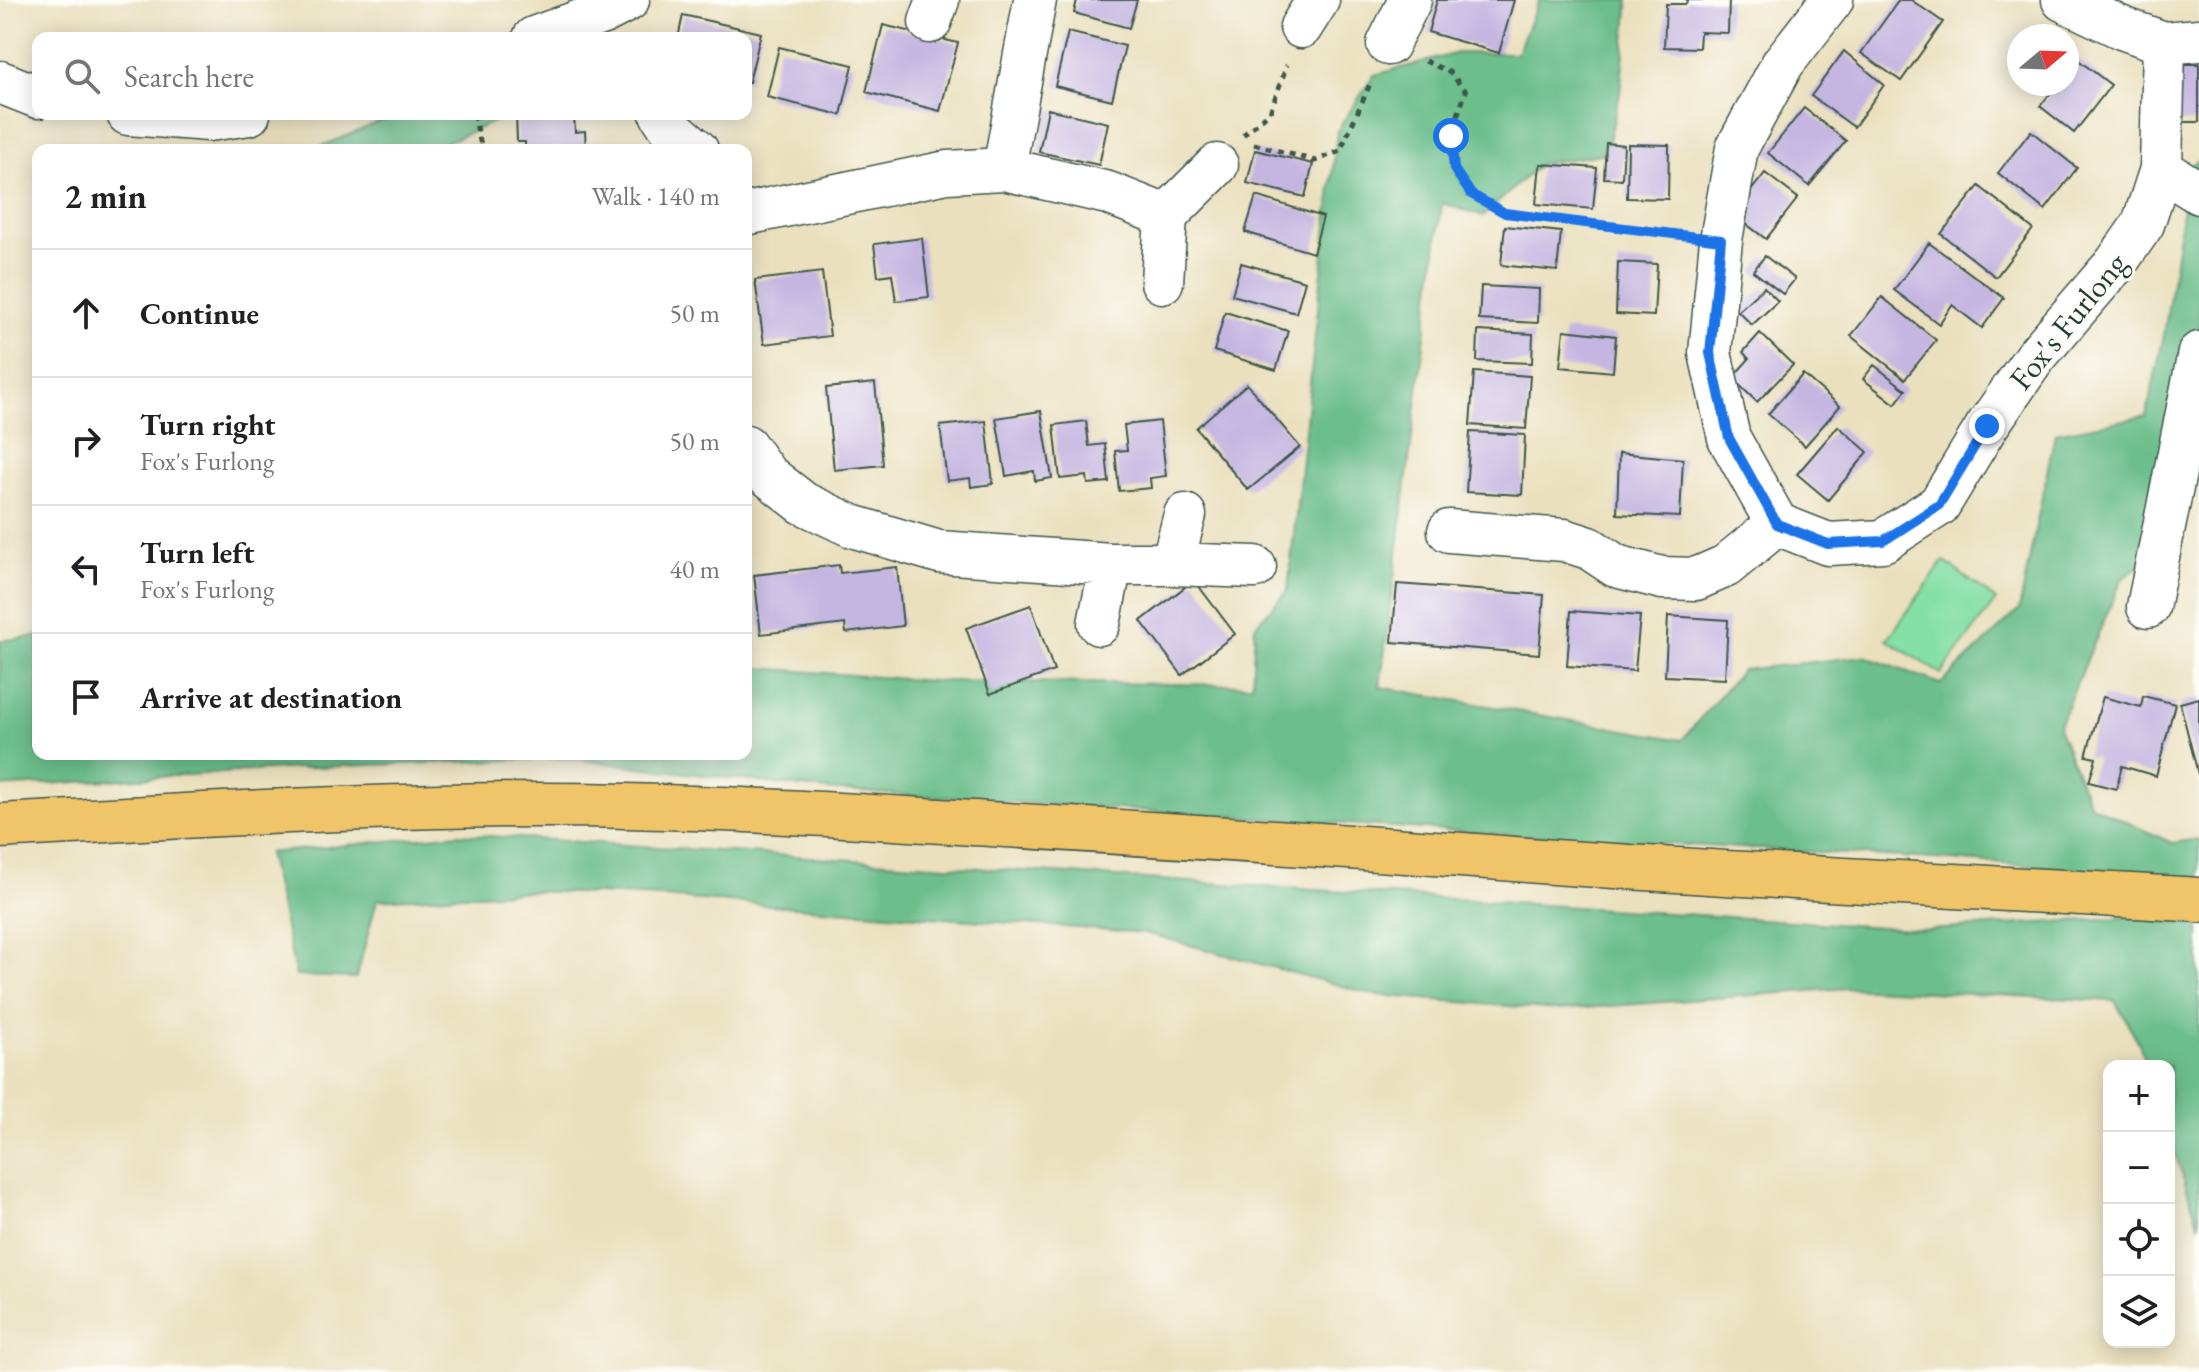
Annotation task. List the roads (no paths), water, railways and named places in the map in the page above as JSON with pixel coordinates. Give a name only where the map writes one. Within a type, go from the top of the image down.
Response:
[{"type":"highway","points":[[0,826],[371,807],[545,805],[679,808],[1118,831],[1638,868],[2199,900]]},
{"type":"street","points":[[1004,169],[1035,0]]},
{"type":"street","points":[[1388,44],[1410,0]]},
{"type":"street","points":[[1449,531],[1564,540],[1589,548],[1616,566],[1662,578],[1696,579],[1726,566],[1777,524],[1729,438],[1710,353],[1721,240],[1737,148],[1783,63],[1832,0]]},
{"type":"street","name":"Fox's Furlong","points":[[1777,524],[1828,544],[1883,541],[1939,505],[1987,426],[2035,357],[2116,263],[2143,224],[2161,169],[2182,42],[2122,28],[2063,0]]},
{"type":"street","points":[[558,32],[617,17]]},
{"type":"street","points":[[0,82],[32,95]]},
{"type":"street","points":[[665,120],[690,144]]},
{"type":"street","points":[[1162,282],[1166,216],[1217,165]]},
{"type":"street","points":[[752,213],[947,172],[1004,169],[1108,193],[1166,216]]},
{"type":"street","points":[[2161,169],[2199,193]]},
{"type":"street","points":[[2148,607],[2199,353]]},
{"type":"street","points":[[752,454],[766,474],[803,503],[852,526],[939,552],[1111,564],[1255,567]]},
{"type":"street","points":[[1172,564],[1185,515]]},
{"type":"street","points":[[1099,624],[1111,564]]}]
